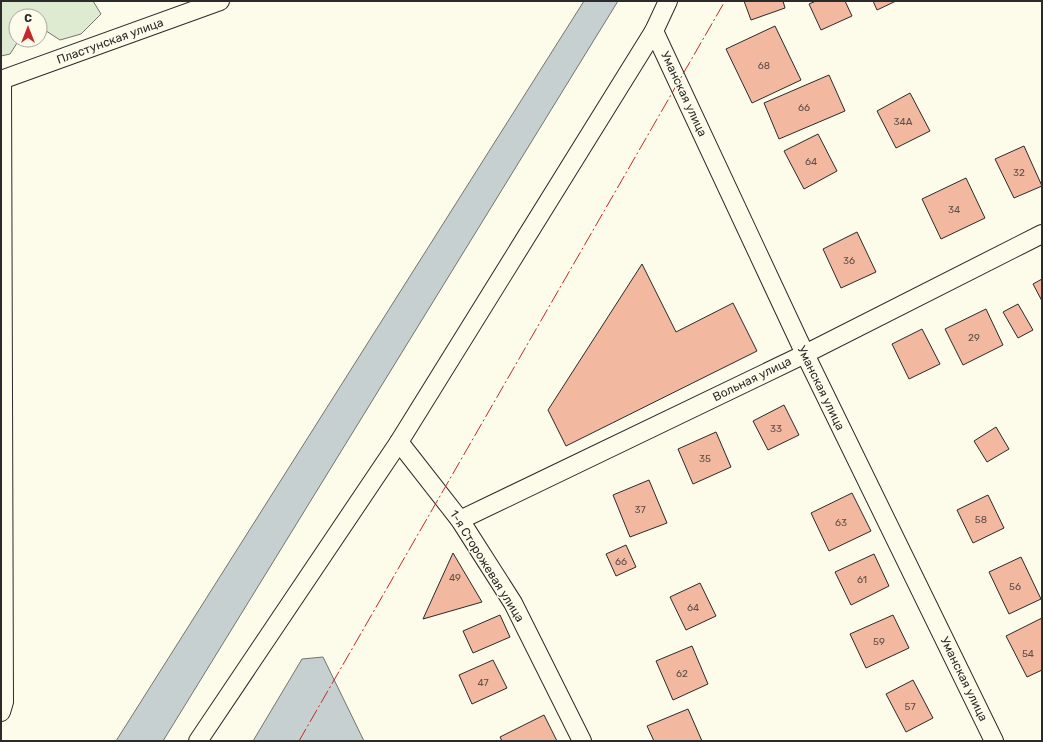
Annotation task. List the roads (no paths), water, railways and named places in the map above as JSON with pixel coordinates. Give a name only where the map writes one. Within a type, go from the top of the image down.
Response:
[{"type":"street","name":"Пластунская улица","points":[[1,80],[220,1]]},
{"type":"street","points":[[198,741],[399,442],[654,31],[668,1]]},
{"type":"street","name":"Уманская улица","points":[[654,31],[805,354],[994,741]]},
{"type":"street","points":[[1,80],[4,702],[1,712]]},
{"type":"street","name":"Вольная улица","points":[[460,520],[805,354],[1042,234]]},
{"type":"street","name":"1-я Сторожевая улица","points":[[399,442],[460,520],[513,603],[582,741]]}]
